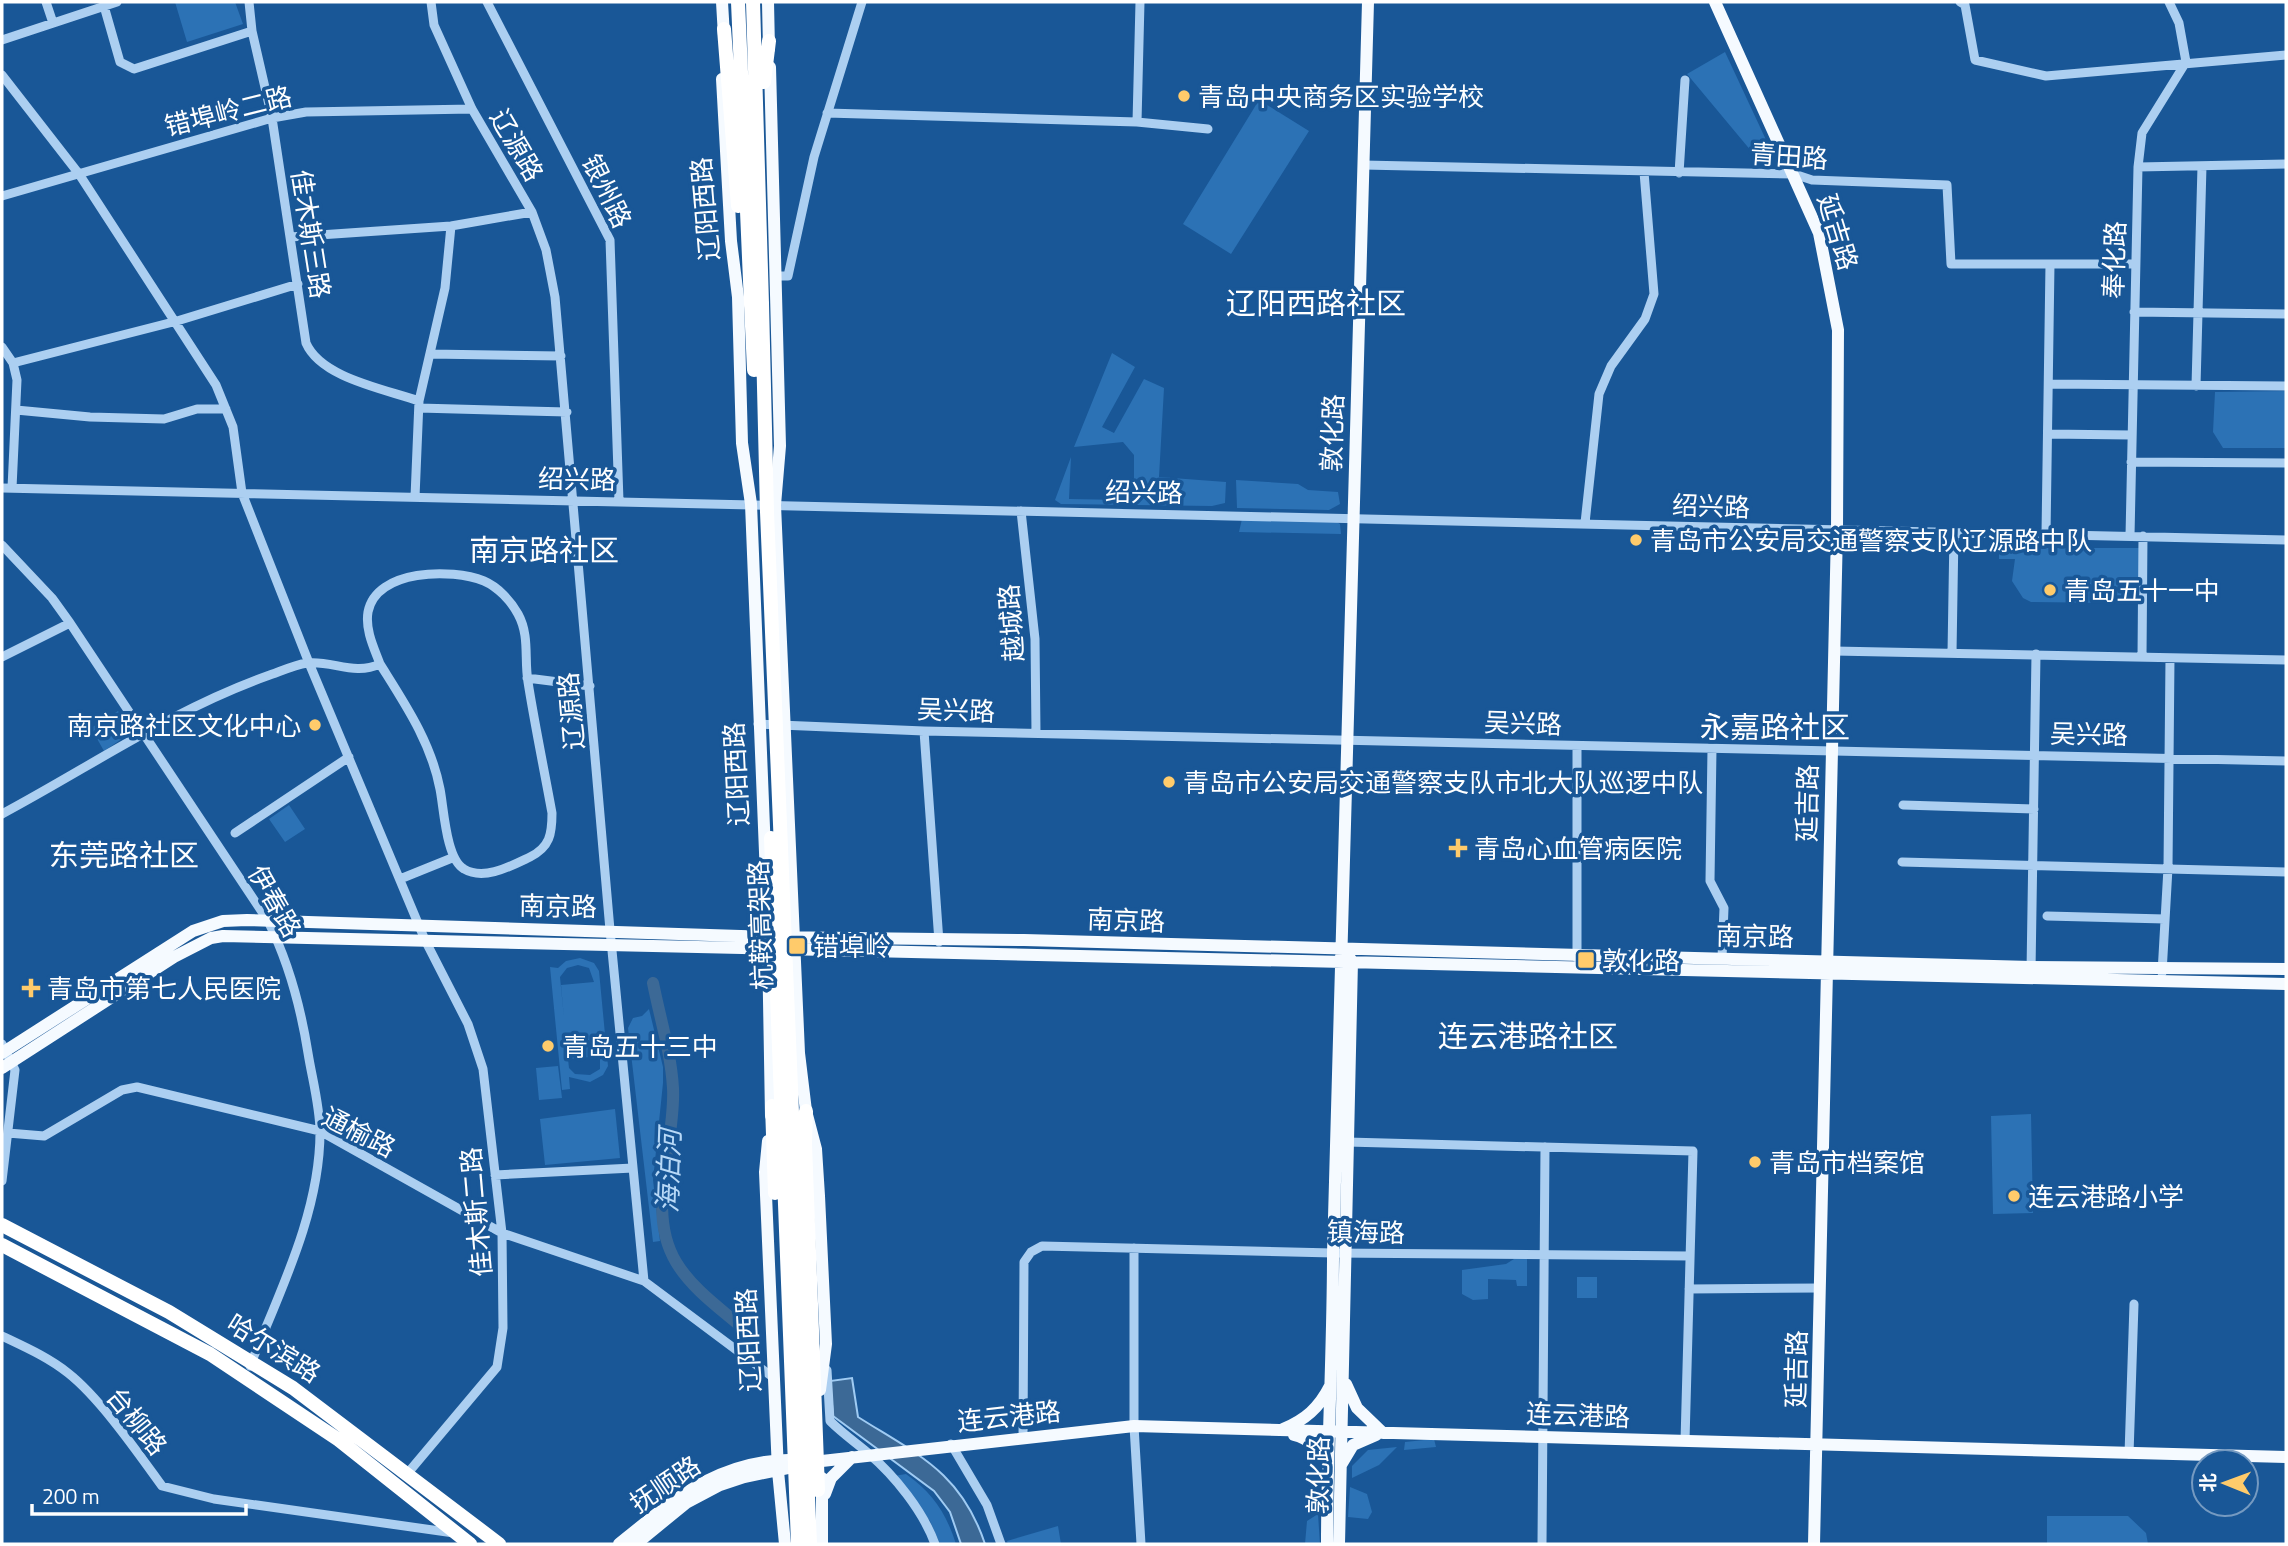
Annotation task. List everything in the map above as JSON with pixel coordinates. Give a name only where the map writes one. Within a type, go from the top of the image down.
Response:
[{"type":"highway","name":"辽阳西路","points":[[738,2],[756,304]]},
{"type":"highway","name":"辽阳西路","points":[[753,2],[762,276],[756,304]]},
{"type":"highway","points":[[724,29],[740,228],[756,304]]},
{"type":"highway","points":[[762,276],[768,180],[764,78],[769,41]]},
{"type":"highway","name":"杭鞍高架路","points":[[756,304],[795,1544]]},
{"type":"highway","name":"杭鞍高架路","points":[[756,304],[813,1544]]},
{"type":"highway","points":[[772,1106],[787,1494],[795,1544]]},
{"type":"highway","points":[[806,1111],[818,1477],[813,1544]]},
{"type":"highway","name":"哈尔滨路","points":[[2,1226],[169,1312],[252,1362],[336,1418],[499,1544]]},
{"type":"highway","name":"哈尔滨路","points":[[2,1245],[143,1317],[246,1377],[339,1440],[470,1544]]},
{"type":"main road","name":"辽阳西路","points":[[722,2],[722,103],[738,297],[742,443],[751,504],[772,1106],[765,1172],[773,1372],[785,1544]]},
{"type":"main road","name":"辽阳西路","points":[[768,2],[780,446],[775,505],[799,1053],[806,1111],[816,1149],[826,1343],[822,1544]]},
{"type":"main road","name":"敦化路","points":[[1327,1544],[1339,1380],[1338,1253],[1347,738],[1368,2]]},
{"type":"main road","name":"延吉路","points":[[1716,2],[1819,233],[1835,308],[1838,352],[1837,530],[1814,1544]]},
{"type":"main road","name":"南京路","points":[[5,1056],[193,931],[223,921],[610,930],[768,943]]},
{"type":"main road","name":"南京路","points":[[5,1056],[197,944],[223,936],[611,944],[940,945],[1827,967],[2031,973],[2162,982],[2286,984]]},
{"type":"main road","name":"敦化路","points":[[1338,1253],[1347,1142],[1345,957]]},
{"type":"main road","name":"南京路","points":[[1577,960],[1722,958],[1827,967]]},
{"type":"main road","name":"南京路","points":[[2031,973],[2162,968],[2286,969]]},
{"type":"main road","points":[[1339,1380],[1357,1408],[1383,1433],[1353,1445],[1333,1469],[1302,1437],[1276,1431],[1302,1420],[1316,1408],[1339,1380]]},
{"type":"main road","name":"连云港路","points":[[870,1455],[1134,1426],[2286,1457]]},
{"type":"main road","name":"抚顺路","points":[[619,1544],[700,1482],[738,1467],[870,1455]]},
{"type":"main road","points":[[823,1501],[831,1478],[852,1457]]},
{"type":"main road","name":"抚顺路","points":[[636,1544],[701,1494],[778,1465]]},
{"type":"main road","name":"敦化路","points":[[1333,1469],[1339,1544]]},
{"type":"street","points":[[46,2],[53,23]]},
{"type":"street","points":[[2,40],[117,2]]},
{"type":"street","name":"佳木斯三路","points":[[249,2],[252,31],[272,118],[306,343],[312,357],[329,370],[419,405],[567,412]]},
{"type":"street","name":"辽源路","points":[[430,2],[434,25],[472,109],[532,212],[546,250],[555,297],[611,944],[644,1281]]},
{"type":"street","name":"银州路","points":[[487,2],[610,240],[619,501]]},
{"type":"street","points":[[777,276],[788,276],[827,113],[862,2]]},
{"type":"street","points":[[1137,122],[1140,2]]},
{"type":"street","points":[[1960,2],[1965,5],[1975,60],[2046,76],[2286,55]]},
{"type":"street","points":[[2169,2],[2179,23],[2186,62]]},
{"type":"street","points":[[104,6],[120,62],[134,69],[252,31]]},
{"type":"street","name":"奉化路","points":[[2130,536],[2135,264],[2138,167],[2142,133],[2186,62]]},
{"type":"street","name":"佳木斯二路","points":[[2,75],[79,174],[177,321],[216,385],[233,427],[242,493],[309,663],[425,940],[468,1024],[483,1069],[502,1233],[503,1328],[497,1367],[407,1474]]},
{"type":"street","points":[[1679,173],[1685,80]]},
{"type":"street","name":"错埠岭二路","points":[[2,196],[272,118],[306,112],[472,109]]},
{"type":"street","points":[[827,113],[1137,122],[1208,129]]},
{"type":"street","points":[[2138,167],[2286,164]]},
{"type":"street","name":"青田路","points":[[1363,166],[1794,174],[1812,180],[1947,186],[1951,264],[2135,264]]},
{"type":"street","points":[[2196,386],[2202,166]]},
{"type":"street","points":[[1585,523],[1598,394],[1611,366],[1645,319],[1654,294],[1644,172]]},
{"type":"street","points":[[290,237],[451,226],[507,219],[532,212]]},
{"type":"street","points":[[415,497],[419,405],[444,288],[451,226]]},
{"type":"street","points":[[2046,534],[2050,264]]},
{"type":"street","points":[[13,363],[177,321],[298,284]]},
{"type":"street","points":[[2134,312],[2286,314]]},
{"type":"street","points":[[2,347],[13,363],[17,380],[7,488]]},
{"type":"street","points":[[430,354],[561,356]]},
{"type":"street","points":[[2049,384],[2286,387]]},
{"type":"street","points":[[16,410],[90,417],[164,419],[197,409],[226,409]]},
{"type":"street","points":[[2048,434],[2131,435]]},
{"type":"street","points":[[2131,462],[2286,463]]},
{"type":"street","name":"绍兴路","points":[[7,488],[1352,516],[2286,540]]},
{"type":"street","name":"越城路","points":[[1021,510],[1035,639],[1036,733]]},
{"type":"street","points":[[1952,653],[1954,532]]},
{"type":"street","points":[[2142,657],[2143,536]]},
{"type":"street","name":"伊春路","points":[[2,545],[52,598],[70,623],[268,921],[276,937],[303,1023],[320,1131],[306,1216],[246,1377]]},
{"type":"street","points":[[463,575],[485,582],[508,598],[526,631],[527,678],[552,813],[552,835],[541,851],[484,874],[464,870],[452,858],[436,765],[418,724],[380,664],[369,634],[368,612],[393,580],[410,576],[463,575]]},
{"type":"street","points":[[2,657],[70,623]]},
{"type":"street","points":[[1834,651],[2286,660]]},
{"type":"street","points":[[2031,973],[2036,654]]},
{"type":"street","points":[[2162,982],[2168,868],[2166,757],[2170,658]]},
{"type":"street","points":[[2,814],[141,733],[248,683],[309,663],[339,668],[371,668],[380,664]]},
{"type":"street","points":[[527,678],[590,686]]},
{"type":"street","name":"吴兴路","points":[[758,724],[924,731],[1347,738],[1577,746],[2286,761]]},
{"type":"street","points":[[924,731],[940,945]]},
{"type":"street","points":[[1577,746],[1577,960]]},
{"type":"street","points":[[1712,749],[1710,881],[1724,908],[1722,958]]},
{"type":"street","points":[[235,833],[349,757]]},
{"type":"street","points":[[1903,805],[2034,809]]},
{"type":"street","points":[[400,879],[452,858]]},
{"type":"street","points":[[1902,862],[2286,872]]},
{"type":"street","points":[[2047,916],[2165,919]]},
{"type":"street","points":[[2,1181],[15,1070],[5,1056]]},
{"type":"street","name":"通榆路","points":[[8,1133],[44,1136],[122,1090],[137,1087],[320,1131],[502,1233],[644,1281]]},
{"type":"street","points":[[1347,1142],[1693,1151],[1685,1441]]},
{"type":"street","points":[[1542,1544],[1545,1437],[1545,1147]]},
{"type":"street","points":[[495,1175],[633,1168]]},
{"type":"street","name":"镇海路","points":[[1023,1438],[1024,1262],[1031,1252],[1042,1246],[1338,1253],[1690,1256]]},
{"type":"street","points":[[1134,1248],[1134,1426],[1141,1544]]},
{"type":"street","points":[[644,1281],[773,1372]]},
{"type":"street","points":[[1689,1289],[1820,1288]]},
{"type":"street","points":[[2129,1454],[2134,1304]]},
{"type":"street","name":"台柳路","points":[[2,1336],[43,1356],[71,1375],[130,1442],[162,1486],[214,1499],[458,1534]]},
{"type":"street","points":[[825,1420],[870,1455],[928,1525],[935,1544]]},
{"type":"street","points":[[946,1445],[987,1505],[1001,1544]]},
{"type":"shaded area","points":[[175,2],[235,2],[243,24],[187,42]]},
{"type":"shaded area","points":[[1725,52],[1774,157],[1762,164],[1687,74]]},
{"type":"shaded area","points":[[1259,100],[1309,131],[1231,254],[1183,224]]},
{"type":"shaded area","points":[[1112,353],[1135,367],[1102,427],[1114,433],[1144,379],[1164,388],[1159,477],[1226,482],[1225,503],[1212,506],[1061,504],[1055,500],[1071,457],[1069,499],[1125,500],[1134,492],[1134,455],[1123,442],[1074,447]]},
{"type":"shaded area","points":[[2286,391],[2286,448],[2223,448],[2213,432],[2215,392]]},
{"type":"shaded area","points":[[1236,480],[1298,484],[1308,490],[1338,492],[1340,504],[1329,510],[1237,508]]},
{"type":"shaded area","points":[[1242,519],[1332,519],[1340,524],[1341,534],[1239,532]]},
{"type":"shaded area","points":[[1999,548],[2139,548],[2139,587],[2127,600],[2117,603],[2031,602],[2023,598],[2012,581],[2015,559],[1999,559]]},
{"type":"shaded area","points":[[118,711],[132,732],[104,751],[91,728]]},
{"type":"shaded area","points":[[289,805],[305,829],[285,842],[269,819]]},
{"type":"shaded area","points":[[580,958],[594,963],[599,971],[608,1066],[603,1075],[590,1082],[569,1077],[570,1089],[562,1090],[550,967],[558,968],[566,961]],"holes":[[[578,965],[589,968],[594,982],[561,985],[564,1018],[560,977],[567,968]],[[600,1056],[600,1069],[590,1075],[575,1074],[569,1068],[568,1059]]]},
{"type":"shaded area","points":[[649,1009],[663,1067],[653,1180],[660,1241],[653,1242],[628,1028],[633,1018],[642,1016]]},
{"type":"shaded area","points":[[558,1066],[562,1098],[539,1100],[536,1068]]},
{"type":"shaded area","points":[[615,1109],[620,1158],[545,1165],[540,1119]]},
{"type":"shaded area","points":[[2031,1114],[2033,1213],[1993,1214],[1991,1116]]},
{"type":"shaded area","points":[[1514,1259],[1527,1259],[1527,1286],[1517,1286],[1516,1280],[1488,1279],[1488,1299],[1473,1300],[1462,1294],[1462,1270],[1506,1264]]},
{"type":"shaded area","points":[[1577,1277],[1597,1277],[1597,1298],[1577,1298]]},
{"type":"shaded area","points":[[852,1378],[858,1417],[918,1455],[950,1482],[975,1519],[985,1544],[961,1544],[950,1512],[934,1491],[833,1416],[830,1381]]},
{"type":"shaded area","points":[[1434,1439],[1436,1447],[1404,1450],[1405,1442]]},
{"type":"shaded area","points":[[1397,1447],[1379,1465],[1352,1478],[1352,1466],[1368,1450]]},
{"type":"shaded area","points":[[906,1474],[937,1504],[956,1544],[940,1544],[930,1521],[894,1476]]},
{"type":"shaded area","points":[[1350,1487],[1367,1494],[1372,1512],[1368,1519],[1348,1517]]},
{"type":"shaded area","points":[[1318,1514],[1320,1544],[1305,1544],[1307,1521]]},
{"type":"shaded area","points":[[2047,1516],[2128,1516],[2146,1533],[2148,1544],[2047,1544]]},
{"type":"shaded area","points":[[1058,1526],[1061,1544],[1008,1544],[1007,1541]]},
{"type":"waterway","name":"海泊河","points":[[653,983],[668,1049],[673,1088],[662,1199],[667,1242],[676,1262],[690,1281],[744,1329]]},
{"type":"place","name":"青岛中央商务区实验学校","points":[[1184,96]]},
{"type":"place","name":"青岛市公安局交通警察支队辽源路中队","points":[[1636,540]]},
{"type":"place","name":"青岛五十一中","points":[[2050,590]]},
{"type":"place","name":"南京路社区文化中心","points":[[315,725]]},
{"type":"place","name":"青岛市公安局交通警察支队市北大队巡逻中队","points":[[1169,782]]},
{"type":"place","name":"青岛心血管病医院","points":[[1458,848]]},
{"type":"place","name":"错埠岭","points":[[797,946]]},
{"type":"place","name":"敦化路","points":[[1586,960]]},
{"type":"place","name":"青岛市第七人民医院","points":[[31,988]]},
{"type":"place","name":"青岛五十三中","points":[[548,1046]]},
{"type":"place","name":"青岛市档案馆","points":[[1755,1162]]},
{"type":"place","name":"连云港路小学","points":[[2014,1196]]},
{"type":"district","name":"辽阳西路社区","points":[[1316,303]]},
{"type":"district","name":"南京路社区","points":[[544,550]]},
{"type":"district","name":"永嘉路社区","points":[[1775,727]]},
{"type":"district","name":"东莞路社区","points":[[124,855]]},
{"type":"district","name":"连云港路社区","points":[[1528,1036]]}]
